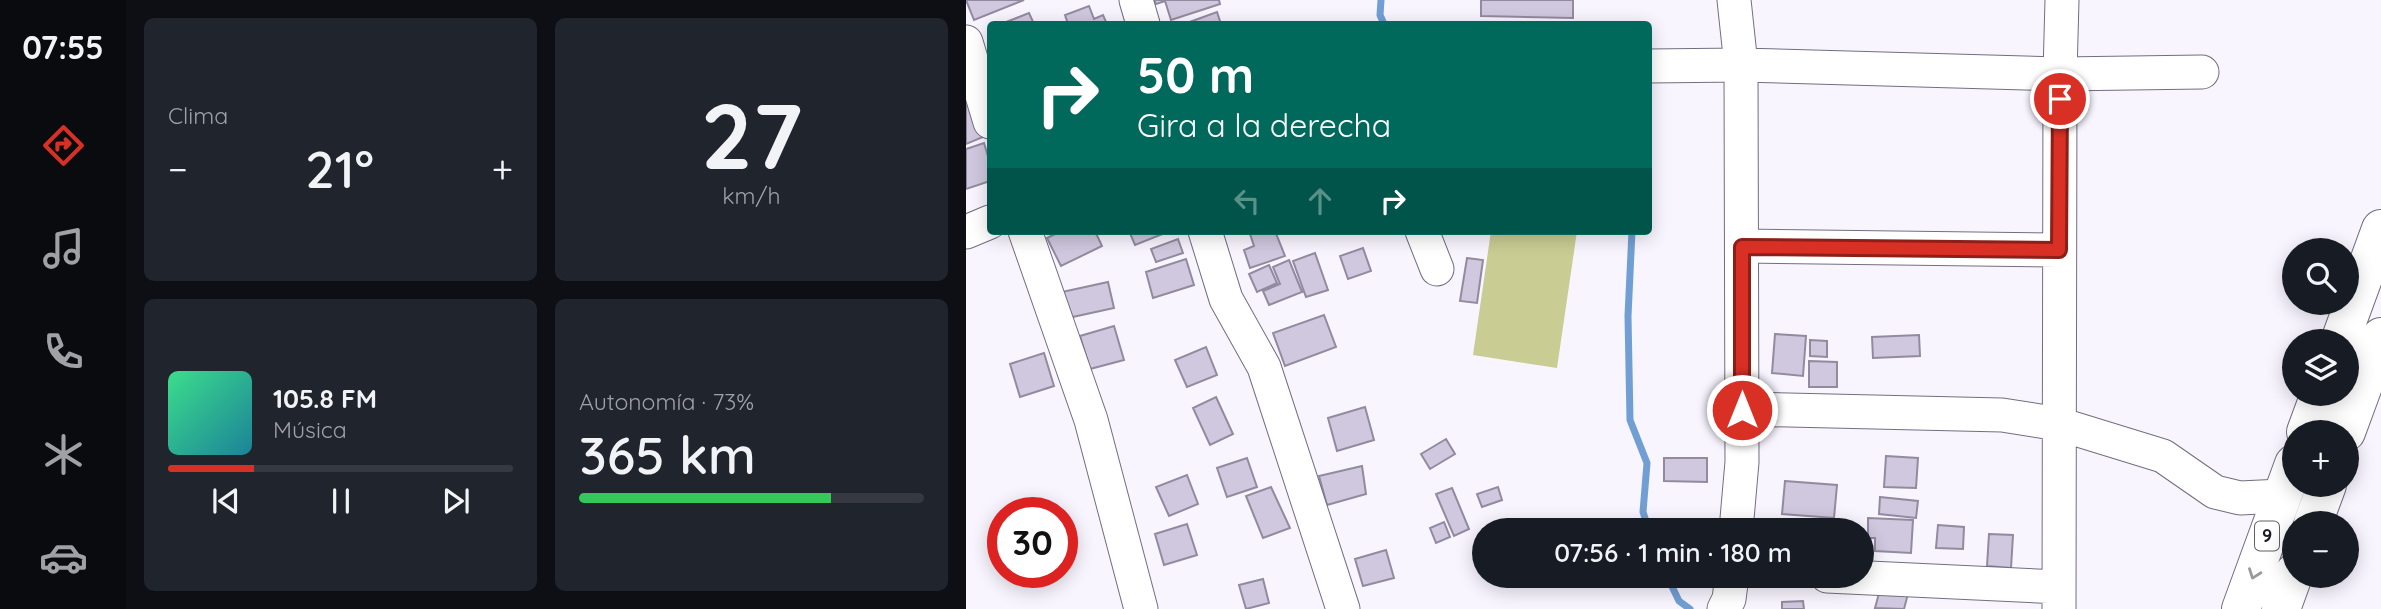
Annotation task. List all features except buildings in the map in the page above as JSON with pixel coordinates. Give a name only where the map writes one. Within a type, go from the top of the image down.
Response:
[{"type":"highway","points":[[2344,329],[2381,229]]},
{"type":"highway","points":[[2350,420],[2381,337]]},
{"type":"highway","name":"9","points":[[2241,609],[2282,496]]},
{"type":"highway","name":"9","points":[[2281,609],[2289,588]]},
{"type":"street","points":[[1136,0],[1142,21]]},
{"type":"street","points":[[1734,0],[1741,65],[1742,462],[1737,518]]},
{"type":"street","points":[[1874,580],[2059,598],[2062,0]]},
{"type":"street","points":[[966,42],[987,112]]},
{"type":"street","points":[[1652,66],[1741,65],[2060,74],[2202,72]]},
{"type":"street","points":[[966,232],[987,223]]},
{"type":"street","points":[[1025,235],[1091,420],[1141,609]]},
{"type":"street","points":[[1206,235],[1226,299],[1264,367],[1343,609]]},
{"type":"street","points":[[1424,235],[1437,269]]},
{"type":"street","points":[[1742,247],[2059,250]]},
{"type":"street","points":[[1742,410],[2002,415],[2059,424],[2162,456],[2214,492],[2240,498],[2282,482]]},
{"type":"green space","points":[[1490,235],[1576,235],[1557,368],[1473,355]]},
{"type":"waterway","points":[[1381,0],[1380,15],[1383,21]]},
{"type":"waterway","points":[[1632,235],[1628,316],[1630,420],[1647,463],[1643,512],[1645,518]]},
{"type":"waterway","points":[[1673,588],[1679,601],[1690,609]]},
{"type":"route","points":[[1742,410],[1742,247],[2059,250],[2060,99]]}]
